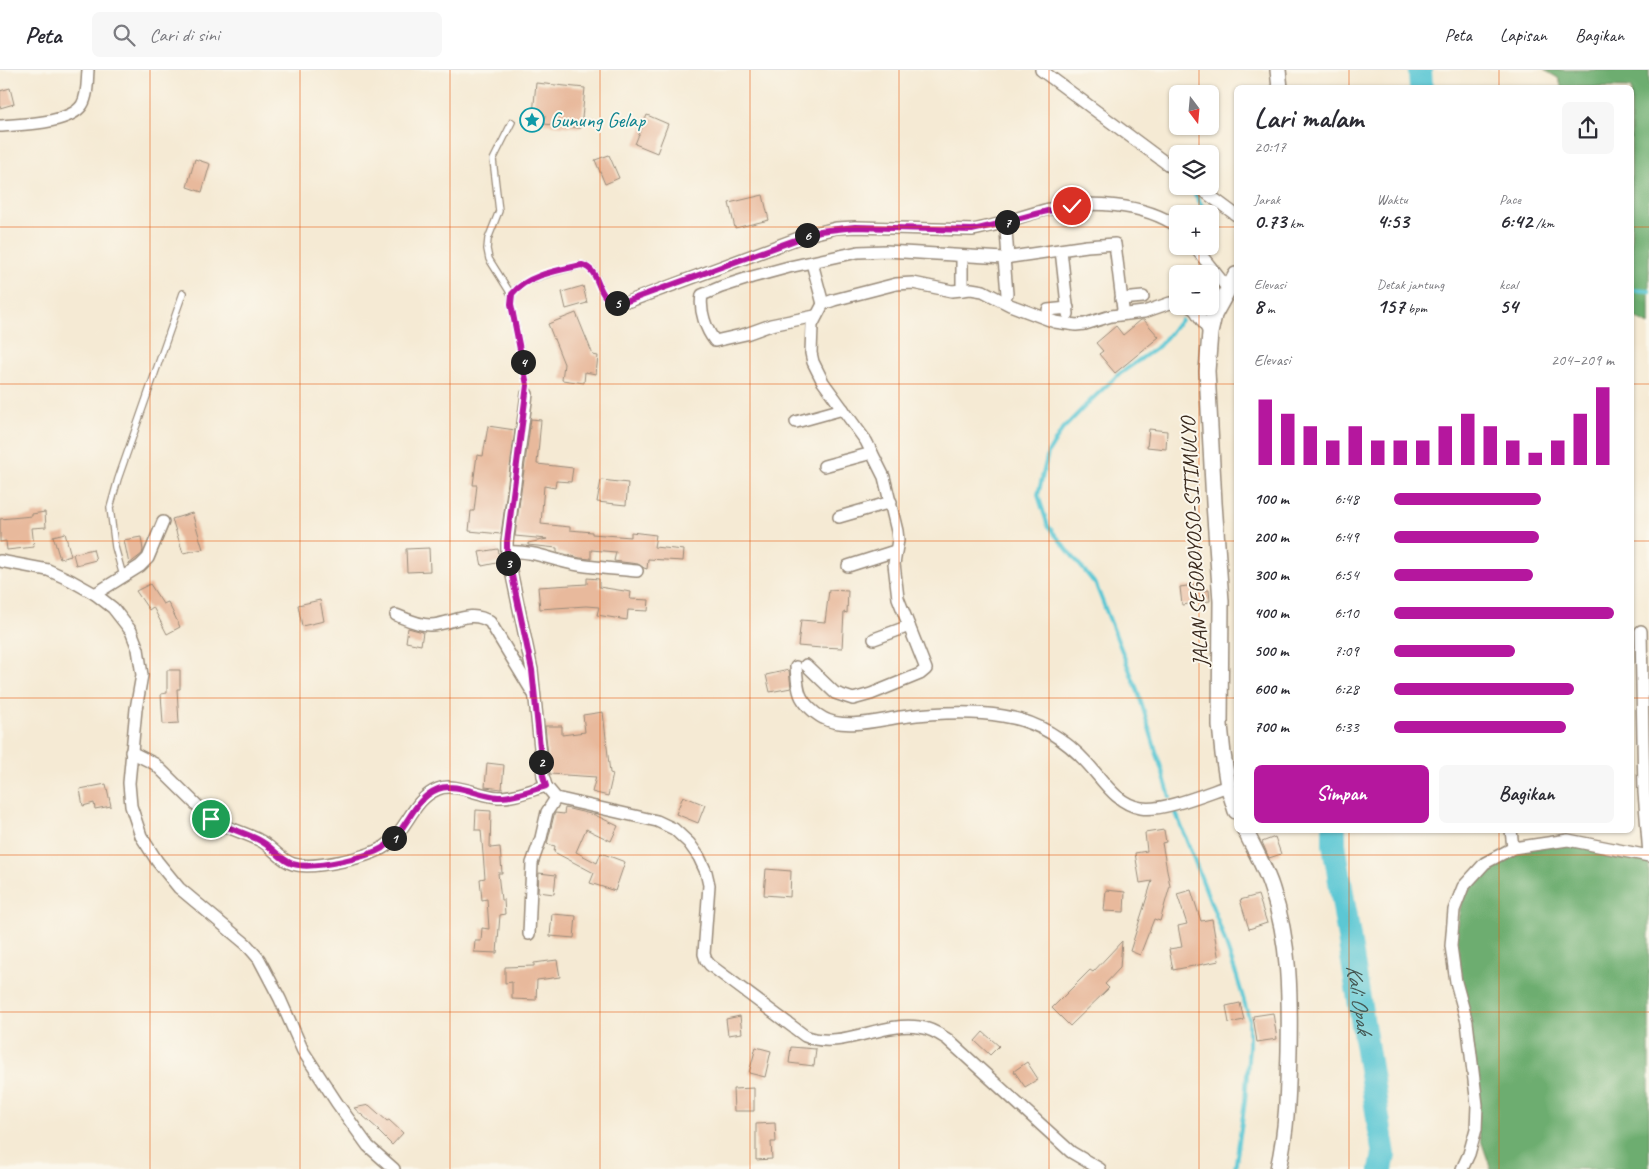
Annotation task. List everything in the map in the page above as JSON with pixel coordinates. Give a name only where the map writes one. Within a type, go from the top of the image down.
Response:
[{"type":"main road","points":[[1278,70],[1280,85]]},
{"type":"main road","name":"JALAN SEGOROYOSO-SITIMULYO","points":[[1234,278],[1214,315],[1210,333],[1207,370],[1221,601],[1220,725],[1228,786],[1234,805]]},
{"type":"main road","points":[[1246,833],[1272,888],[1288,966],[1290,991],[1288,1091],[1286,1124],[1278,1169]]},
{"type":"street","points":[[0,126],[54,120],[76,112],[86,95],[88,70]]},
{"type":"street","points":[[1041,70],[1169,165]]},
{"type":"street","points":[[1209,195],[1234,214]]},
{"type":"street","points":[[630,301],[804,236],[836,228],[972,230],[1049,209],[1072,206],[1116,206],[1143,210],[1169,221]]},
{"type":"street","points":[[1006,230],[1007,294]]},
{"type":"street","points":[[815,316],[771,325],[746,334],[715,341],[708,333],[700,302],[702,295],[720,287],[789,267],[858,252],[886,251],[962,257],[1006,258],[1115,244],[1122,304],[1143,297]]},
{"type":"street","points":[[1048,310],[1068,311],[1061,250]]},
{"type":"street","points":[[1201,255],[1228,288]]},
{"type":"street","points":[[962,257],[962,290]]},
{"type":"street","points":[[812,263],[823,304]]},
{"type":"street","points":[[1169,303],[1144,312],[1111,316],[1076,325],[1055,322],[1010,305],[988,292],[976,289],[952,291],[920,284],[901,283],[823,304],[815,316],[812,325],[810,352],[823,382],[857,427],[884,477],[897,531],[898,540],[894,564],[898,598],[926,669],[920,674],[871,694],[853,699],[835,693],[801,666],[800,694],[810,708],[824,719],[844,724],[940,713],[1003,716],[1032,723],[1055,734],[1064,741],[1087,762],[1114,794],[1127,803],[1142,808],[1162,807],[1228,786]]},
{"type":"street","points":[[1198,315],[1210,333]]},
{"type":"street","points":[[526,394],[507,552],[530,660],[543,776],[546,786],[556,798],[657,821],[674,829],[689,843],[699,857],[706,872],[709,885],[704,954],[706,960],[710,966],[805,1036],[814,1040],[832,1040],[906,1026],[920,1027],[936,1032],[947,1039],[1071,1152],[1100,1169]]},
{"type":"street","points":[[796,422],[842,408]]},
{"type":"street","points":[[824,466],[872,453]]},
{"type":"street","points":[[839,517],[891,502]]},
{"type":"street","points":[[94,594],[148,558],[163,522]]},
{"type":"street","points":[[848,566],[895,551]]},
{"type":"street","points":[[507,552],[534,553],[580,566],[637,571]]},
{"type":"street","points":[[0,561],[48,570],[70,580],[113,608],[131,632],[138,649],[142,675],[131,752],[129,783],[131,806],[141,836],[157,861],[179,888],[246,944],[259,959],[280,999],[303,1051],[368,1146],[394,1169]]},
{"type":"street","points":[[396,615],[421,624],[430,625],[470,616],[481,617],[490,622],[535,697]]},
{"type":"street","points":[[874,639],[909,626]]},
{"type":"street","points":[[1462,1169],[1469,1154],[1476,1129],[1477,1104],[1467,1022],[1456,982],[1452,955],[1454,910],[1463,887],[1484,863],[1513,848],[1568,840],[1649,855],[1644,792],[1642,631]]},
{"type":"street","points":[[131,752],[155,764],[211,819],[221,825],[260,840],[293,864],[304,866],[375,853],[388,845],[397,835],[420,800],[430,792],[441,788],[452,787],[499,797],[511,796],[546,786]]},
{"type":"street","points":[[529,934],[532,863],[541,838],[547,812],[556,798]]},
{"type":"street","points":[[1511,833],[1513,848]]},
{"type":"lane","points":[[512,122],[494,160],[499,210],[488,239],[487,249],[489,259],[512,294]]},
{"type":"lane","points":[[526,394],[526,377],[511,304],[512,294],[520,285],[532,279],[582,265],[593,271],[607,299],[614,303],[630,301]]},
{"type":"lane","points":[[123,576],[114,546],[110,508],[121,470],[183,293]]},
{"type":"green space","points":[[1544,70],[1649,70],[1649,325],[1634,317],[1634,85],[1561,85],[1558,78]]},
{"type":"green space","points":[[1568,841],[1649,857],[1649,1169],[1491,1169],[1477,1129],[1453,946],[1464,888],[1485,863],[1514,849]]},
{"type":"building","points":[[536,83],[585,88],[581,128],[544,124],[545,115],[533,114]]},
{"type":"building","points":[[10,88],[14,104],[0,108],[0,91]]},
{"type":"building","points":[[647,115],[668,124],[657,153],[635,144]]},
{"type":"building","points":[[609,155],[619,178],[605,184],[595,160]]},
{"type":"building","points":[[195,159],[210,164],[202,192],[187,187]]},
{"type":"building","points":[[763,195],[769,220],[735,228],[729,203]]},
{"type":"building","points":[[583,286],[587,303],[566,309],[562,292]]},
{"type":"building","points":[[576,313],[593,355],[598,356],[596,374],[585,372],[584,383],[562,380],[564,364],[548,324]]},
{"type":"building","points":[[1141,320],[1144,320],[1159,337],[1115,373],[1099,354],[1103,351],[1096,343],[1116,326],[1123,335]]},
{"type":"building","points":[[531,419],[541,420],[537,464],[573,468],[571,482],[556,481],[555,488],[544,486],[541,524],[570,527],[570,530],[592,532],[592,534],[631,537],[631,532],[656,535],[654,547],[684,550],[683,561],[648,559],[647,569],[638,564],[614,561],[616,552],[591,550],[591,559],[580,558],[557,552],[557,548],[528,545],[528,543],[547,539],[515,536]]},
{"type":"building","points":[[488,426],[515,430],[501,534],[469,531],[477,485],[473,485],[477,455],[483,456]]},
{"type":"building","points":[[1149,429],[1167,431],[1166,449],[1147,447]]},
{"type":"building","points":[[601,480],[628,483],[626,505],[597,502]]},
{"type":"building","points":[[45,512],[46,527],[32,528],[34,547],[7,550],[6,541],[0,542],[0,519],[32,516],[32,514]]},
{"type":"building","points":[[192,513],[203,549],[183,553],[172,519]]},
{"type":"building","points":[[65,533],[71,556],[60,559],[53,536]]},
{"type":"building","points":[[141,537],[142,554],[129,564],[124,540]]},
{"type":"building","points":[[429,548],[430,571],[407,572],[406,549]]},
{"type":"building","points":[[93,549],[96,560],[76,565],[73,554]]},
{"type":"building","points":[[498,549],[501,562],[482,566],[479,552]]},
{"type":"building","points":[[587,578],[599,579],[599,587],[631,592],[630,599],[649,600],[648,611],[628,610],[627,620],[597,615],[599,607],[540,609],[538,587],[587,584]]},
{"type":"building","points":[[150,584],[163,604],[168,602],[180,627],[167,634],[153,607],[149,610],[136,591]]},
{"type":"building","points":[[1201,584],[1202,591],[1209,590],[1210,601],[1182,605],[1180,587]]},
{"type":"building","points":[[829,590],[848,591],[847,613],[844,612],[842,648],[798,646],[801,620],[825,622]]},
{"type":"building","points":[[320,600],[324,621],[302,626],[298,605]]},
{"type":"building","points":[[408,628],[423,632],[421,645],[406,642]]},
{"type":"building","points":[[167,670],[180,670],[180,689],[177,689],[179,723],[163,724],[161,694],[167,693]]},
{"type":"building","points":[[789,670],[791,688],[770,692],[766,675]]},
{"type":"building","points":[[603,712],[610,773],[613,774],[608,796],[592,792],[596,777],[550,774],[545,726],[562,726],[562,735],[585,732],[583,715]]},
{"type":"building","points":[[487,763],[504,765],[502,789],[485,787]]},
{"type":"building","points":[[106,784],[111,806],[95,809],[94,803],[83,806],[80,789]]},
{"type":"building","points":[[683,796],[705,805],[698,823],[676,814]]},
{"type":"building","points":[[565,808],[595,815],[618,826],[611,841],[586,829],[576,852],[597,863],[601,853],[625,862],[615,891],[590,883],[594,873],[554,852],[555,846],[547,844],[555,813],[564,814]]},
{"type":"building","points":[[476,810],[491,811],[490,848],[500,847],[502,873],[498,873],[501,900],[504,900],[505,914],[500,915],[497,953],[474,952],[475,941],[481,941],[482,928],[489,929],[487,899],[482,900],[480,879],[485,878],[481,830],[475,830]]},
{"type":"building","points":[[1164,830],[1166,842],[1162,843],[1170,886],[1160,921],[1154,919],[1140,955],[1130,951],[1152,881],[1140,883],[1135,853],[1147,851],[1145,833]]},
{"type":"building","points":[[1275,837],[1281,854],[1269,858],[1262,842]]},
{"type":"building","points":[[766,869],[791,871],[790,897],[764,895]]},
{"type":"building","points":[[539,873],[556,875],[554,894],[538,892]]},
{"type":"building","points":[[1106,890],[1125,892],[1124,912],[1104,911]]},
{"type":"building","points":[[1191,890],[1201,921],[1212,919],[1219,961],[1173,970],[1169,949],[1182,947],[1178,926],[1187,924],[1177,894]]},
{"type":"building","points":[[1258,895],[1267,923],[1249,929],[1240,900]]},
{"type":"building","points":[[552,914],[576,916],[574,938],[550,936]]},
{"type":"building","points":[[1122,941],[1120,968],[1105,984],[1109,988],[1070,1026],[1052,1008],[1090,970],[1093,972]]},
{"type":"building","points":[[557,960],[560,977],[537,980],[536,1000],[512,999],[512,982],[505,983],[505,967],[534,966],[534,963]]},
{"type":"building","points":[[1240,1003],[1244,1020],[1229,1023],[1226,1006]]},
{"type":"building","points":[[1273,1013],[1277,1039],[1257,1042],[1253,1016]]},
{"type":"building","points":[[740,1016],[742,1033],[728,1035],[726,1019]]},
{"type":"building","points":[[983,1032],[999,1046],[990,1055],[975,1041]]},
{"type":"building","points":[[756,1047],[771,1051],[765,1077],[749,1073]]},
{"type":"building","points":[[791,1047],[816,1049],[814,1066],[789,1063]]},
{"type":"building","points":[[1027,1062],[1038,1079],[1025,1087],[1014,1071]]},
{"type":"building","points":[[754,1088],[754,1111],[734,1111],[733,1089]]},
{"type":"building","points":[[369,1105],[403,1133],[392,1145],[379,1130],[354,1108]]},
{"type":"building","points":[[775,1123],[776,1142],[771,1142],[772,1159],[756,1160],[756,1124]]},
{"type":"waterway","name":"Kali Opak","points":[[1420,70],[1421,85]]},
{"type":"waterway","points":[[1196,195],[1202,205]]},
{"type":"waterway","points":[[1634,290],[1649,291]]},
{"type":"waterway","points":[[1170,797],[1138,692],[1096,585],[1048,526],[1038,495],[1048,453],[1062,430],[1118,375],[1159,346],[1181,320]]},
{"type":"waterway","points":[[1176,813],[1218,921],[1249,1018],[1245,1101],[1235,1169]]},
{"type":"waterway","name":"Kali Opak","points":[[1334,833],[1334,844],[1384,1155],[1381,1169]]},
{"type":"place","name":"Gunung Gelap","points":[[532,120]]},
{"type":"route","points":[[211,819],[221,825],[260,840],[293,864],[304,866],[317,865],[358,858],[375,853],[388,845],[397,835],[420,800],[430,792],[441,788],[452,787],[499,797],[511,796],[546,786],[543,776],[532,670],[507,552],[527,385],[511,304],[512,294],[520,285],[532,279],[582,265],[593,271],[607,299],[614,303],[622,303],[820,231],[855,227],[972,230],[1049,209],[1072,206]]}]
